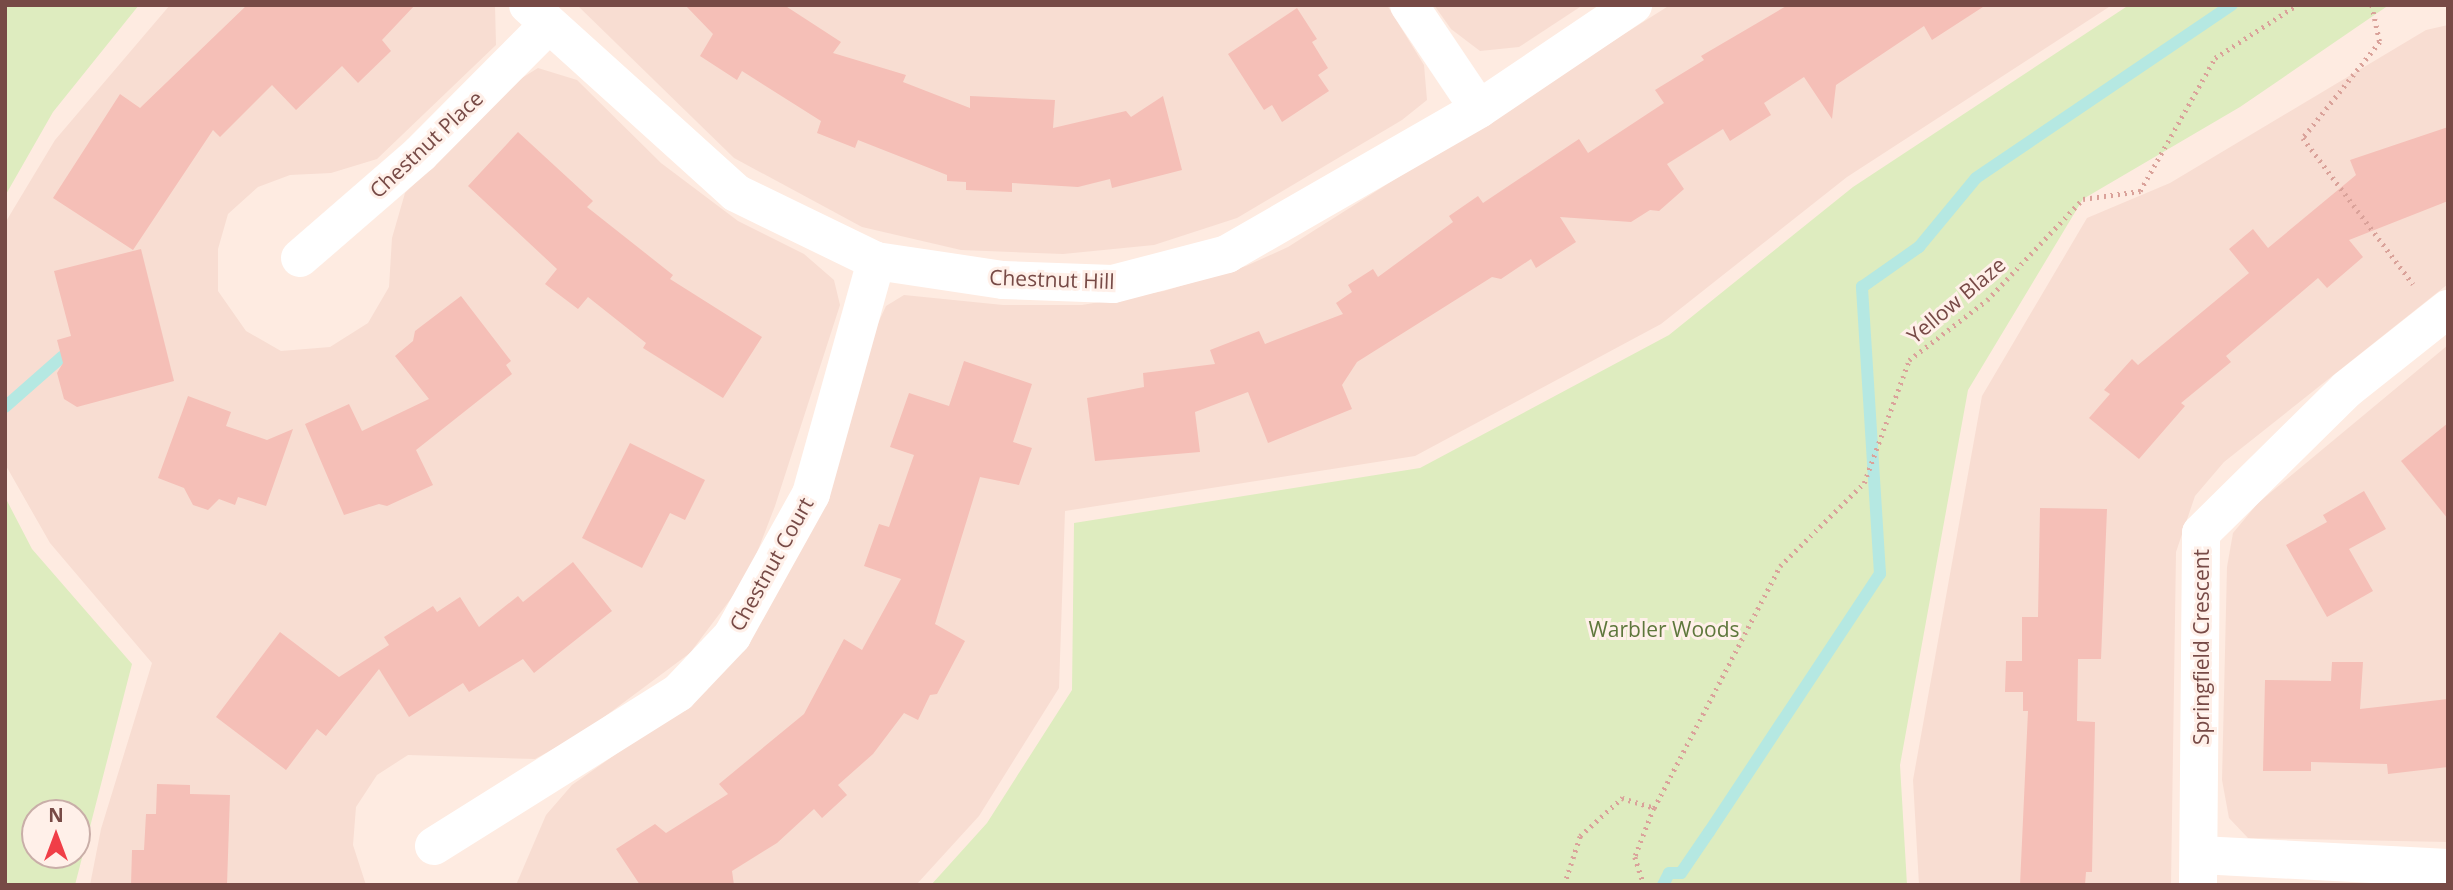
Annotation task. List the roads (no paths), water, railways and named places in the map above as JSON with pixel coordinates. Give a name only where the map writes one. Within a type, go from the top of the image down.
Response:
[{"type":"street","points":[[1409,5],[1479,109]]},
{"type":"street","name":"Chestnut Hill","points":[[537,15],[736,193],[876,261],[1003,280],[1112,284],[1227,254],[1479,109],[1633,5]]},
{"type":"street","name":"Chestnut Place","points":[[300,258],[420,154],[537,15]]},
{"type":"street","name":"Chestnut Court","points":[[435,846],[678,693],[732,636],[811,494],[876,261]]},
{"type":"street","name":"Springfield Crescent","points":[[2199,870],[2201,533],[2347,389],[2448,309]]},
{"type":"street","points":[[2199,870],[2448,868]]},
{"type":"waterway","points":[[1663,885],[1669,873],[1681,873],[1880,574],[1862,287],[1919,247],[1976,178],[2232,5]]},
{"type":"waterway","points":[[5,407],[62,357]]},
{"type":"park label","name":"Warbler Woods","points":[[1664,629]]}]
